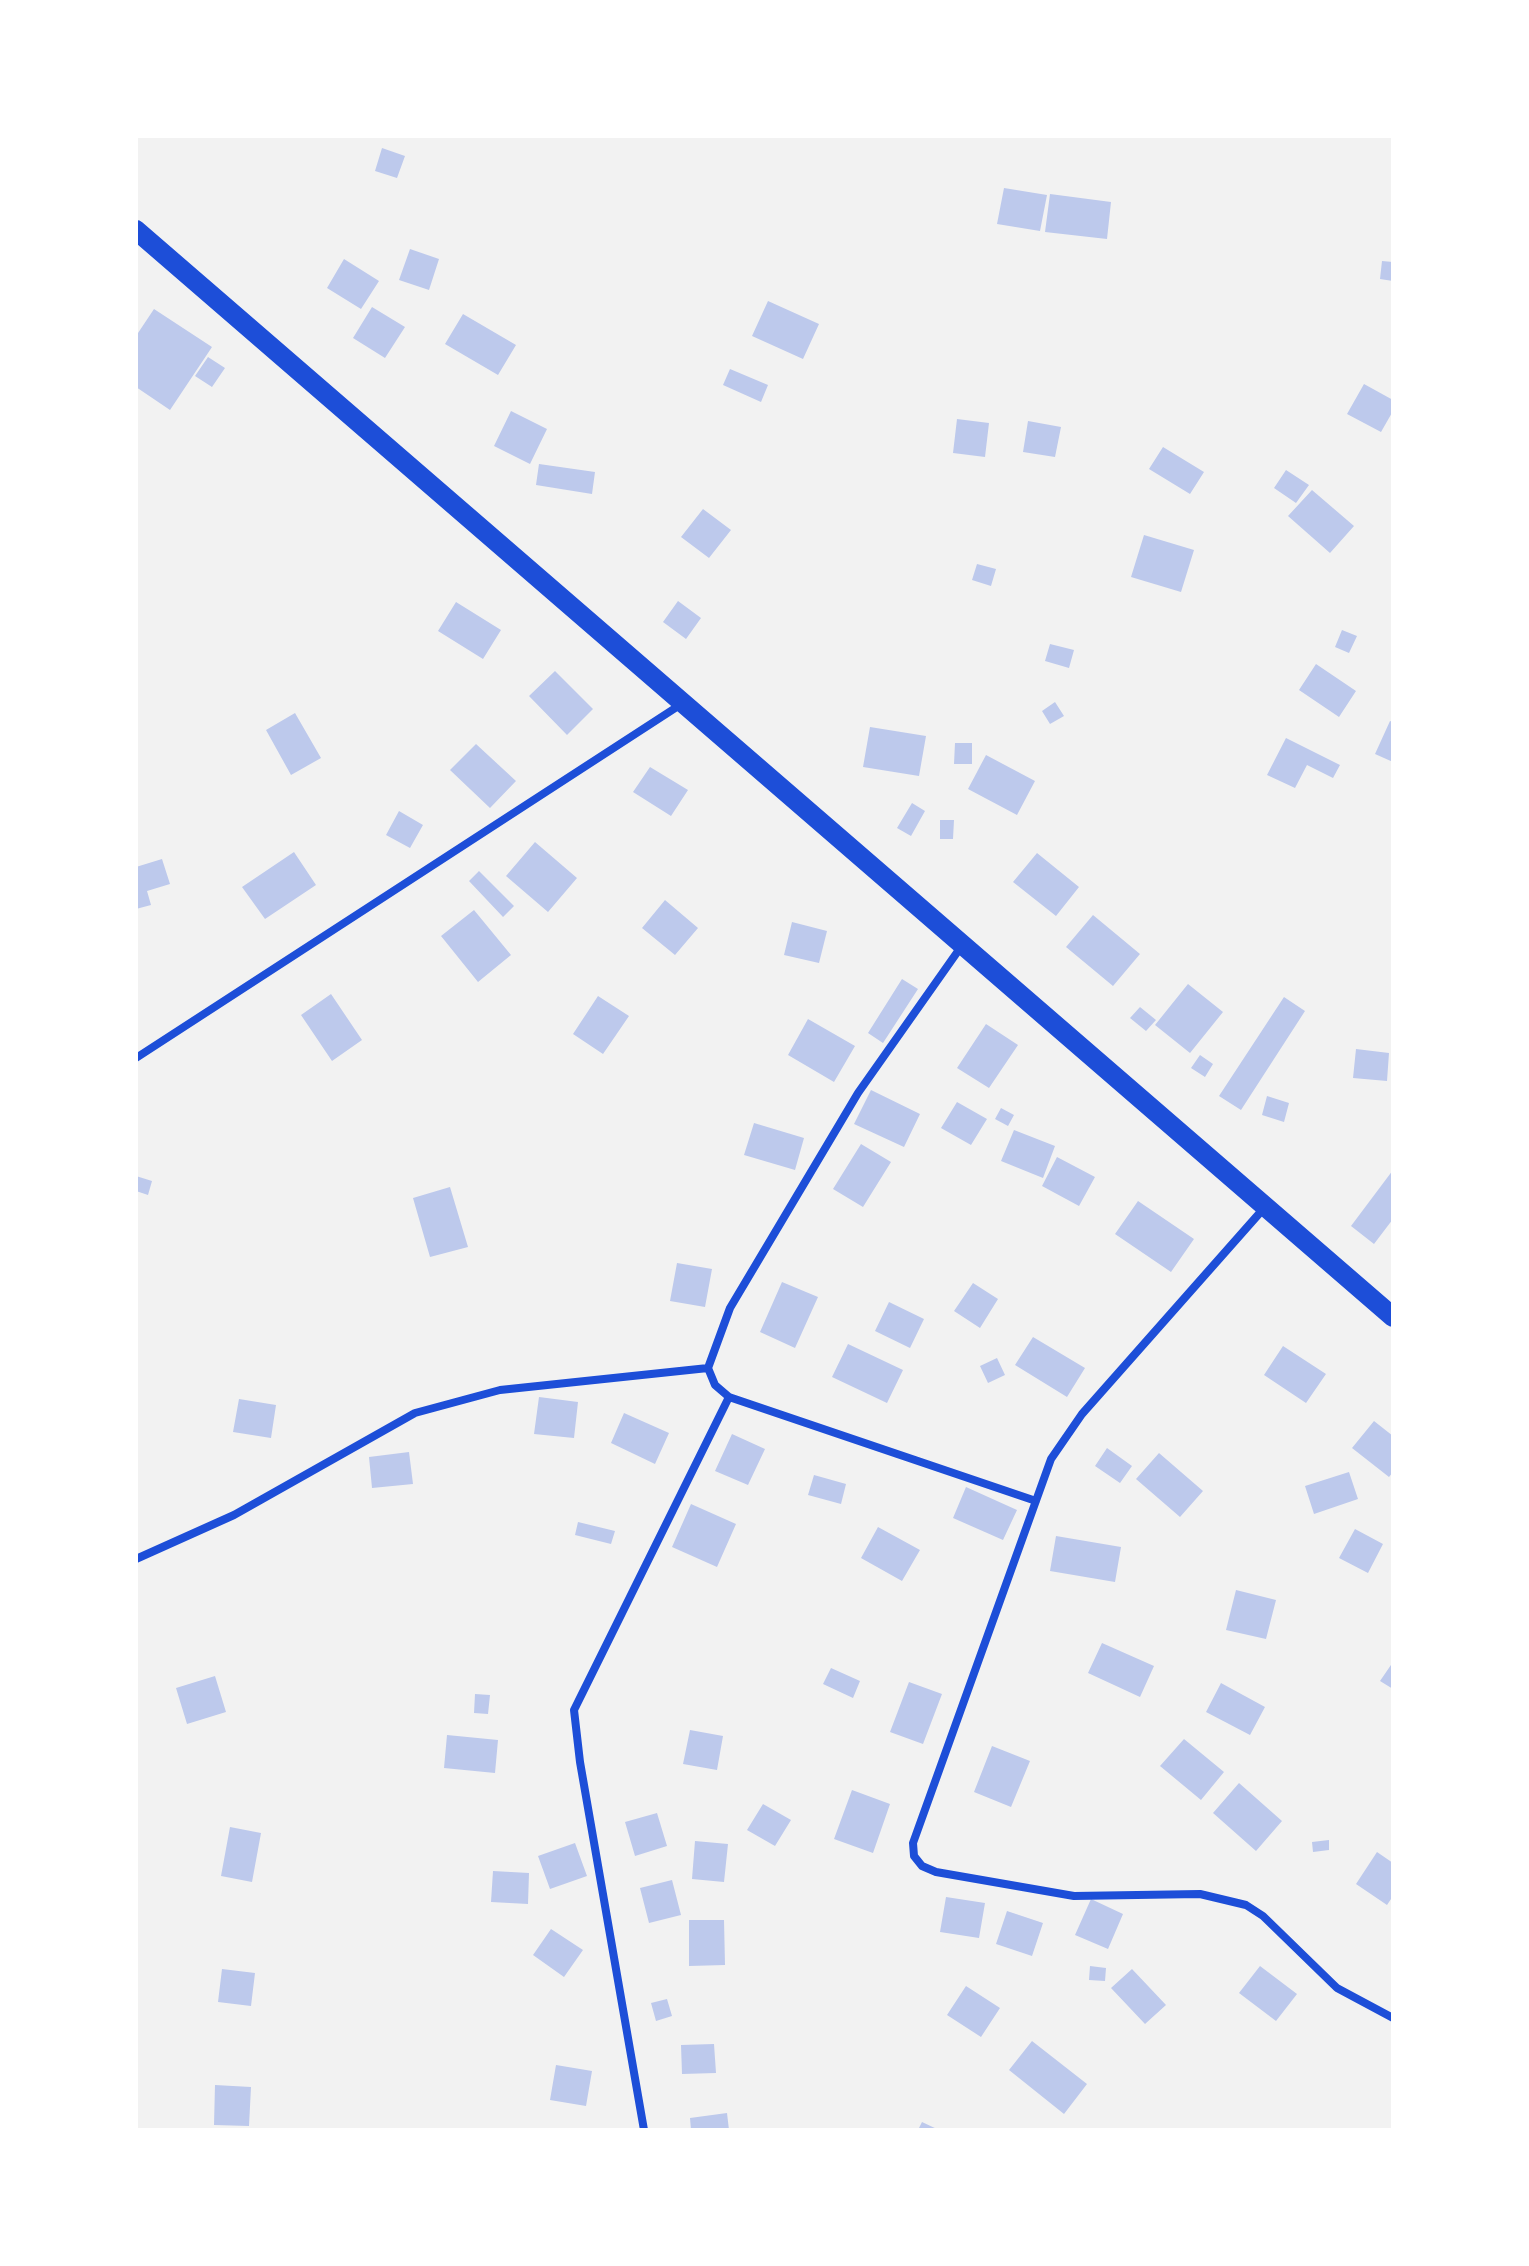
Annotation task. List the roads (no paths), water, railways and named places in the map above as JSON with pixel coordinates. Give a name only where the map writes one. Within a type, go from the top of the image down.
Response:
[{"type":"main road","points":[[136,230],[1393,1317]]},
{"type":"street","points":[[136,1058],[684,703]]},
{"type":"street","points":[[963,943],[842,1120],[730,1308],[708,1368],[715,1385],[729,1397],[1036,1501]]},
{"type":"street","points":[[1266,1207],[1082,1414],[1051,1459],[913,1843],[914,1856],[922,1866],[936,1872],[1074,1896],[1200,1894],[1246,1905],[1263,1916],[1337,1988],[1393,2018]]},
{"type":"street","points":[[136,1559],[234,1515],[415,1413],[500,1390],[708,1368]]},
{"type":"street","points":[[644,2130],[580,1762],[574,1710],[729,1397]]}]
